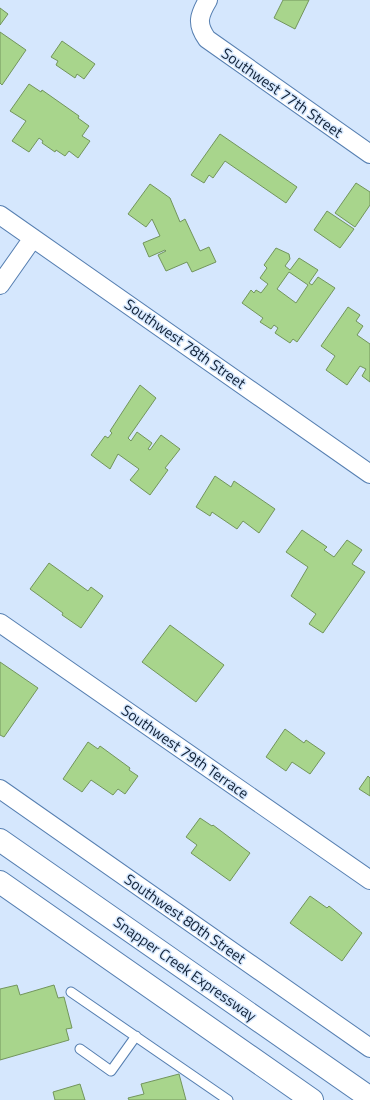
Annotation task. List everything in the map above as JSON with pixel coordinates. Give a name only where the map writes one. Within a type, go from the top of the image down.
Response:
[{"type":"highway","name":"Snapper Creek Expressway","points":[[0,840],[370,1098]]},
{"type":"highway","points":[[0,882],[312,1100]]},
{"type":"street","name":"Southwest 77th Street","points":[[208,0],[199,17],[200,27],[211,43],[370,154]]},
{"type":"street","name":"Southwest 78th Street","points":[[0,215],[370,474]]},
{"type":"street","points":[[0,285],[33,238]]},
{"type":"street","name":"Southwest 79th Terrace","points":[[0,623],[370,880]]},
{"type":"street","name":"Southwest 80th Street","points":[[0,789],[370,1048]]},
{"type":"lane","points":[[71,992],[228,1100]]},
{"type":"lane","points":[[80,1049],[111,1071],[136,1036]]},
{"type":"building","points":[[283,0],[309,0],[295,29],[274,18]]},
{"type":"building","points":[[0,8],[8,14],[0,25]]},
{"type":"building","points":[[0,32],[26,50],[2,85],[0,83]]},
{"type":"building","points":[[62,41],[95,64],[84,79],[77,74],[75,78],[56,65],[58,61],[51,57]]},
{"type":"building","points":[[29,84],[41,92],[42,90],[79,116],[78,118],[89,126],[82,136],[90,141],[78,158],[69,151],[65,156],[56,150],[55,152],[42,143],[43,141],[39,138],[29,152],[12,141],[26,121],[10,111]]},
{"type":"building","points":[[220,134],[297,187],[286,203],[225,161],[213,178],[209,175],[204,183],[191,175]]},
{"type":"building","points":[[356,183],[370,192],[370,205],[355,227],[335,213]]},
{"type":"building","points":[[150,184],[170,198],[180,222],[185,219],[200,251],[209,247],[216,262],[192,272],[187,262],[166,271],[158,255],[166,251],[165,250],[149,257],[143,243],[160,236],[152,219],[146,227],[128,214]]},
{"type":"building","points":[[327,211],[354,229],[340,248],[314,230]]},
{"type":"building","points":[[276,248],[289,254],[290,259],[285,266],[290,270],[299,258],[318,270],[309,283],[312,285],[318,277],[335,288],[297,342],[293,339],[290,343],[275,333],[278,328],[274,325],[271,329],[260,322],[263,318],[242,303],[251,290],[254,293],[256,290],[261,293],[268,284],[260,278],[267,268],[264,265]],"holes":[[[289,272],[308,285],[296,303],[277,289]]]},
{"type":"building","points":[[348,307],[360,315],[356,321],[363,326],[357,335],[370,344],[370,382],[362,376],[366,369],[360,366],[347,385],[326,370],[335,356],[321,346]]},
{"type":"building","points":[[140,385],[156,398],[128,438],[131,441],[137,432],[152,443],[148,449],[150,450],[161,435],[180,449],[165,468],[168,470],[150,495],[130,480],[139,469],[118,454],[110,469],[91,455],[105,436],[108,438],[112,433],[110,431]]},
{"type":"building","points":[[215,476],[231,487],[234,481],[275,509],[259,533],[243,521],[237,529],[212,512],[210,516],[196,507]]},
{"type":"building","points":[[302,530],[327,547],[324,550],[334,557],[347,540],[362,550],[352,564],[365,572],[323,633],[309,624],[316,614],[291,596],[308,567],[286,552]]},
{"type":"building","points":[[49,563],[88,591],[91,587],[103,596],[81,628],[62,615],[63,613],[30,589]]},
{"type":"building","points":[[170,625],[224,665],[196,702],[142,662]]},
{"type":"building","points":[[0,662],[38,688],[4,737],[0,735]]},
{"type":"building","points":[[285,729],[304,743],[306,740],[325,753],[310,774],[292,762],[286,771],[266,757]]},
{"type":"building","points":[[88,742],[98,749],[100,746],[130,768],[129,770],[138,776],[125,794],[118,789],[113,795],[91,780],[82,792],[63,779]]},
{"type":"building","points":[[368,776],[370,778],[370,796],[359,789]]},
{"type":"building","points":[[200,818],[212,826],[213,825],[250,853],[230,881],[191,853],[197,845],[186,837]]},
{"type":"building","points":[[310,896],[327,908],[329,906],[362,933],[342,961],[290,923]]},
{"type":"building","points":[[17,985],[20,995],[54,985],[58,998],[64,997],[72,1028],[66,1029],[69,1040],[0,1060],[0,989]]},
{"type":"building","points":[[179,1074],[186,1100],[129,1100],[128,1098],[144,1094],[141,1084]]},
{"type":"building","points":[[80,1084],[85,1100],[55,1100],[53,1092]]}]
